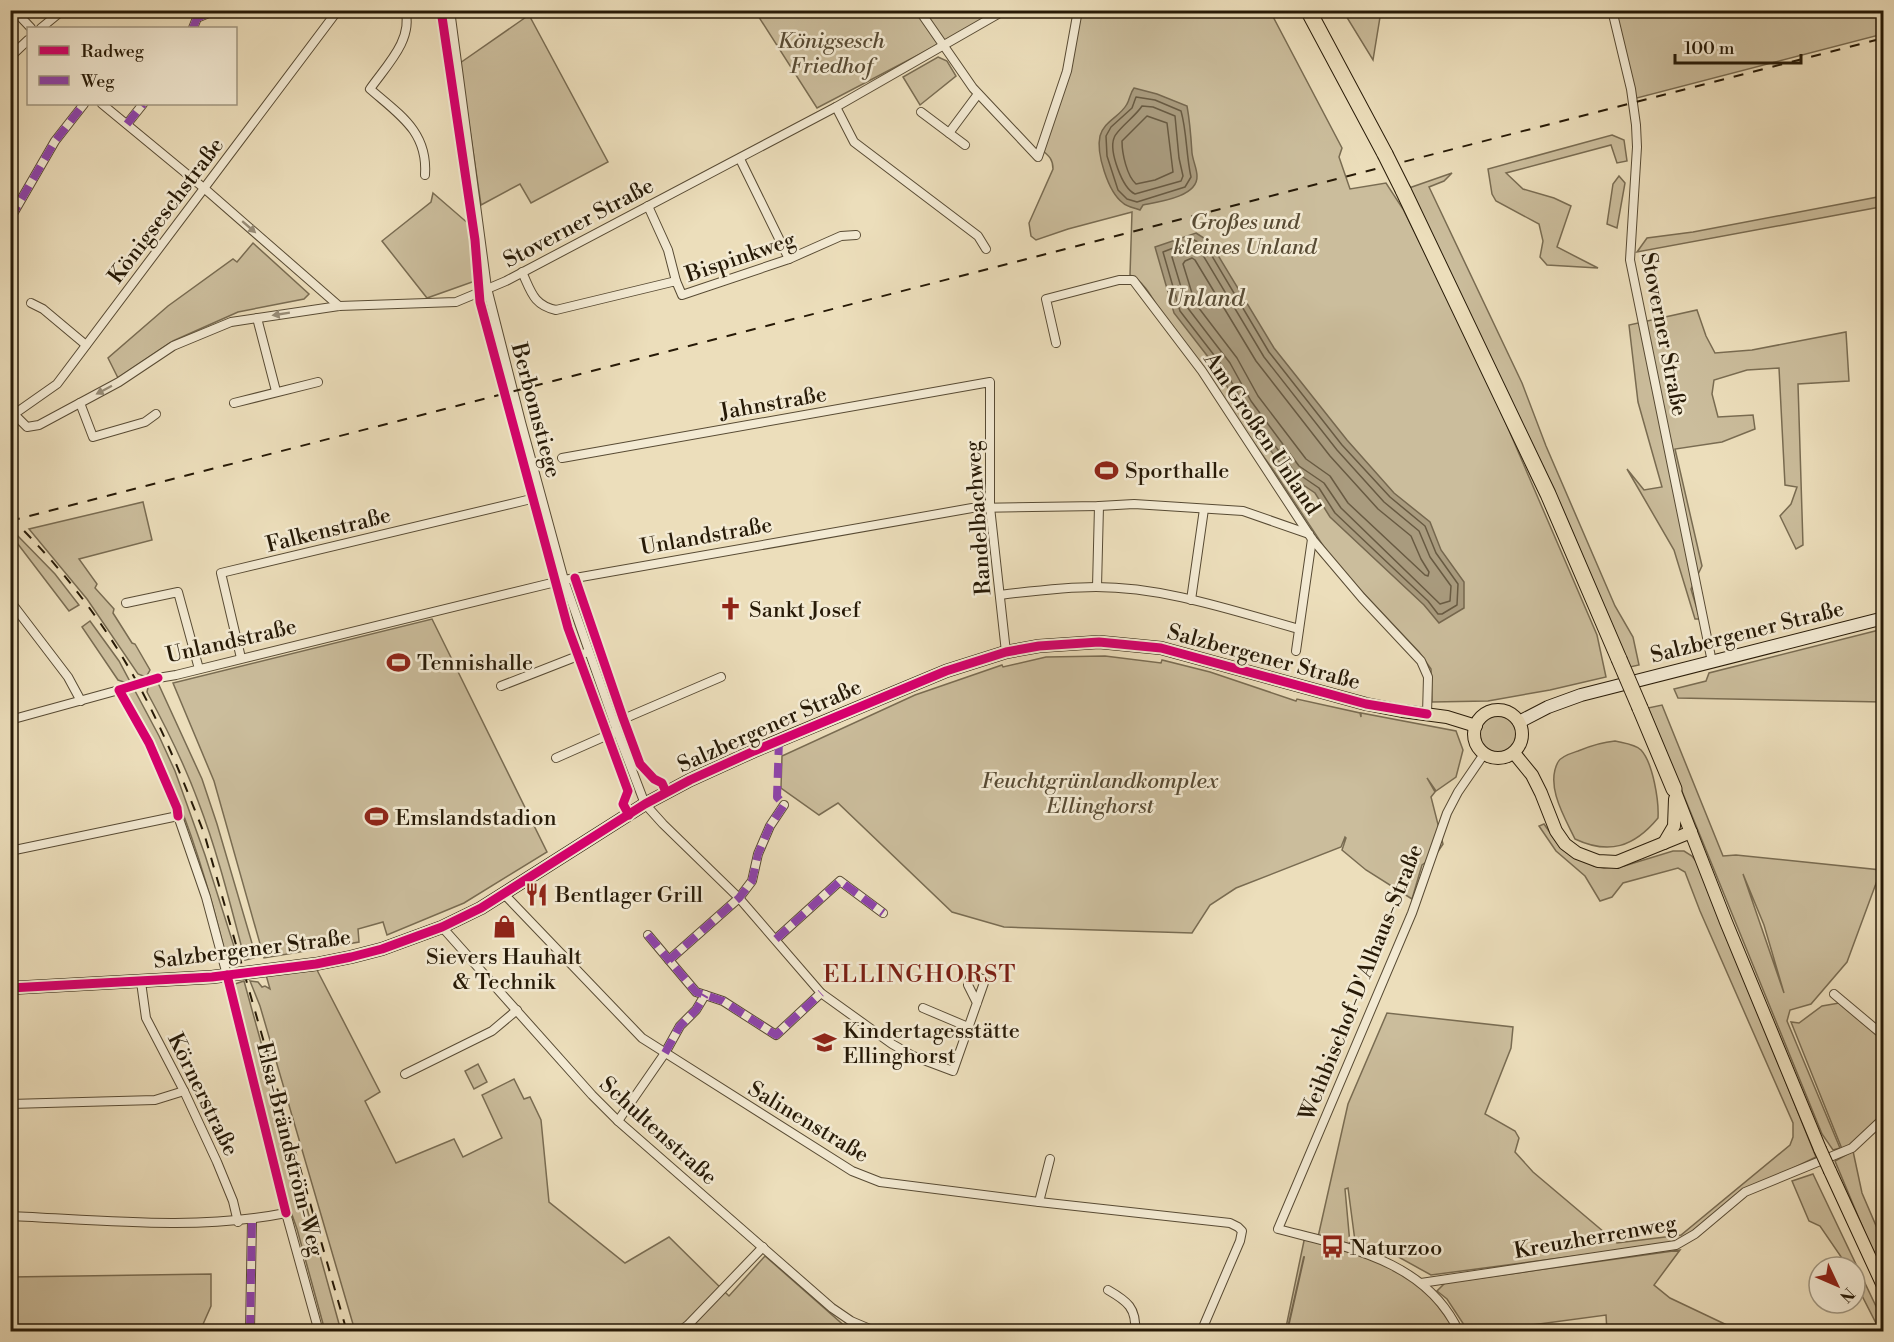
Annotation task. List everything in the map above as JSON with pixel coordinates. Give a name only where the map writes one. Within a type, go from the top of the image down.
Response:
[{"type":"highway","points":[[1308,10],[1403,190],[1548,494],[1674,789]]},
{"type":"main road","name":"Salzbergener Straße","points":[[1520,722],[1548,707],[1581,695],[1884,618]]},
{"type":"main road","name":"Salzbergener Straße","points":[[10,988],[141,982],[227,975],[316,964],[382,949],[442,927],[504,894],[645,804],[690,780],[946,671],[1006,652],[1039,645],[1099,642],[1161,648],[1366,704],[1447,717],[1476,726]]},
{"type":"main road","points":[[1506,711],[1520,722],[1523,735],[1518,748],[1508,756],[1496,758],[1484,754],[1476,744],[1474,738],[1476,726],[1480,718],[1488,712],[1506,711]]},
{"type":"main road","points":[[1514,753],[1532,775],[1556,831],[1565,844],[1577,853],[1598,861],[1617,862],[1691,832]]},
{"type":"main road","points":[[1674,789],[1820,1149],[1884,1288]]},
{"type":"main road","points":[[1664,843],[1674,826],[1676,808],[1674,789]]},
{"type":"street","points":[[14,10],[30,27]]},
{"type":"street","points":[[42,27],[63,10]]},
{"type":"street","points":[[196,14],[216,10]]},
{"type":"street","name":"Königseschstraße","points":[[12,414],[57,384],[338,10]]},
{"type":"street","points":[[405,10],[408,21],[406,36],[370,89],[416,133],[424,149],[425,176]]},
{"type":"street","name":"Berbomstiege","points":[[450,10],[487,288],[564,580],[615,727],[645,804]]},
{"type":"street","points":[[919,10],[978,94],[1038,158],[1067,71],[1078,10]]},
{"type":"street","name":"Stoverner Straße","points":[[12,414],[27,427],[39,425],[119,382],[173,346],[231,322],[339,306],[456,302],[522,272],[836,108],[1005,10]]},
{"type":"street","name":"Stoverner Straße","points":[[1612,10],[1631,89],[1636,125],[1637,147],[1630,260],[1713,662]]},
{"type":"street","points":[[10,57],[27,41]]},
{"type":"street","points":[[949,133],[978,94]]},
{"type":"street","points":[[10,219],[55,141],[83,105]]},
{"type":"street","points":[[103,105],[205,189],[339,306]]},
{"type":"street","points":[[128,124],[141,105]]},
{"type":"street","points":[[836,108],[854,142],[978,236],[986,249]]},
{"type":"street","points":[[921,112],[965,145]]},
{"type":"street","points":[[740,159],[789,260]]},
{"type":"street","points":[[648,206],[668,250],[676,280]]},
{"type":"street","name":"Bispinkweg","points":[[522,272],[536,301],[544,307],[556,310],[676,280],[682,295],[789,260],[841,237],[856,235]]},
{"type":"street","name":"Am Großen Unland","points":[[1056,343],[1046,299],[1119,280],[1133,280],[1202,371],[1310,536],[1362,598],[1421,661],[1428,677],[1427,714]]},
{"type":"street","points":[[31,303],[43,309],[86,345]]},
{"type":"street","points":[[257,318],[276,391]]},
{"type":"street","points":[[234,403],[318,382]]},
{"type":"street","name":"Jahnstraße","points":[[562,458],[990,382]]},
{"type":"street","name":"Randelbachweg","points":[[990,382],[990,507],[1006,652]]},
{"type":"street","points":[[80,403],[93,437],[145,422],[156,414]]},
{"type":"street","name":"Falkenstraße","points":[[241,658],[221,573],[527,500]]},
{"type":"street","name":"Unlandstraße","points":[[158,678],[564,580],[972,508],[1134,504],[1243,511],[1310,536]]},
{"type":"street","points":[[1097,587],[1100,506]]},
{"type":"street","points":[[1191,600],[1204,509]]},
{"type":"street","points":[[1296,651],[1310,536]]},
{"type":"street","points":[[1000,595],[1050,589],[1097,587],[1145,591],[1191,600],[1299,629]]},
{"type":"street","points":[[126,603],[178,592],[199,669]]},
{"type":"street","points":[[10,601],[68,677],[81,701]]},
{"type":"street","points":[[501,686],[588,652]]},
{"type":"street","points":[[556,758],[721,676]]},
{"type":"street","points":[[10,720],[119,690]]},
{"type":"street","name":"Weihbischof-D'Alhaus-Straße","points":[[1421,1283],[1395,1267],[1352,1247],[1278,1229],[1412,913],[1447,813],[1458,792],[1484,754]]},
{"type":"street","points":[[645,804],[739,898],[821,993],[892,1044],[913,1056],[953,1071],[977,1003]]},
{"type":"street","points":[[669,960],[739,898],[752,881],[758,854],[770,826],[783,805]]},
{"type":"street","points":[[10,851],[178,816],[206,897],[227,975]]},
{"type":"street","points":[[776,939],[840,881],[883,913]]},
{"type":"street","name":"Salinenstraße","points":[[504,894],[642,1038],[850,1170],[880,1182],[1230,1223],[1240,1229],[1242,1235],[1240,1241],[1202,1332]]},
{"type":"street","name":"Schultenstraße","points":[[442,927],[618,1121],[832,1308],[851,1321],[877,1332]]},
{"type":"street","points":[[648,935],[696,992],[723,1001],[776,1035],[821,993]]},
{"type":"street","name":"Körnerstraße","points":[[141,982],[146,1018],[184,1091],[221,1171],[233,1201],[238,1222]]},
{"type":"street","points":[[1834,994],[1884,1036]]},
{"type":"street","points":[[618,1121],[665,1053],[680,1026],[696,1010],[705,995]]},
{"type":"street","points":[[923,1008],[968,1027]]},
{"type":"street","points":[[405,1074],[492,1031],[518,1010]]},
{"type":"street","points":[[10,1104],[155,1100],[184,1091]]},
{"type":"street","name":"Kreuzherrenweg","points":[[1421,1283],[1676,1245],[1695,1234],[1745,1192],[1852,1148],[1884,1118]]},
{"type":"street","points":[[1039,1202],[1050,1159]]},
{"type":"street","name":"Elsa-Brändström-Weg","points":[[252,1220],[286,1213],[319,1332]]},
{"type":"street","points":[[10,1216],[189,1224],[252,1220],[250,1330]]},
{"type":"street","points":[[679,1332],[688,1326],[763,1247]]},
{"type":"street","points":[[1421,1283],[1440,1302],[1459,1332]]},
{"type":"street","points":[[1108,1290],[1123,1299],[1133,1311],[1136,1318],[1135,1332]]},
{"type":"green space","name":"Königsesch Friedhof","points":[[755,11],[996,11],[945,41],[817,108]]},
{"type":"green space","name":"Großes und kleines Unland","points":[[1079,11],[1270,11],[1342,148],[1339,157],[1350,189],[1386,183],[1403,209],[1483,370],[1597,635],[1606,677],[1488,701],[1432,702],[1431,669],[1419,652],[1336,564],[1149,292],[1130,275],[1132,212],[1036,240],[1031,236],[1029,223],[1053,169],[1050,158],[1042,150]]},
{"type":"green space","points":[[1343,11],[1381,11],[1373,60]]},
{"type":"green space","points":[[1614,11],[1883,11],[1883,34],[1637,98],[1631,89]]},
{"type":"green space","points":[[529,15],[608,162],[531,203],[520,184],[481,205],[460,63]]},
{"type":"green space","points":[[938,57],[947,61],[956,76],[920,105],[903,77]]},
{"type":"green space","points":[[1612,135],[1624,140],[1627,161],[1617,163],[1611,145],[1506,173],[1523,189],[1554,198],[1571,206],[1557,247],[1598,268],[1547,265],[1540,257],[1543,241],[1539,224],[1496,201],[1492,194],[1488,169]]},
{"type":"green space","points":[[1452,173],[1444,181],[1429,187],[1522,383],[1546,446],[1615,606],[1633,637],[1639,665],[1630,667],[1409,188]]},
{"type":"green space","points":[[1619,176],[1625,183],[1617,228],[1607,224],[1613,184]]},
{"type":"green space","points":[[433,193],[470,225],[475,281],[427,298],[382,241],[431,202]]},
{"type":"green space","points":[[1883,196],[1883,204],[1880,207],[1637,252],[1647,238],[1693,232]]},
{"type":"green space","points":[[253,243],[309,294],[304,299],[238,312],[173,341],[118,378],[108,358],[168,306],[233,259],[237,262]]},
{"type":"green space","points":[[1697,310],[1715,353],[1752,350],[1846,332],[1849,381],[1798,384],[1803,545],[1796,549],[1780,516],[1791,504],[1797,487],[1785,485],[1779,368],[1747,370],[1714,380],[1712,394],[1718,417],[1753,415],[1755,429],[1722,442],[1675,449],[1702,566],[1691,589],[1700,619],[1695,619],[1674,550],[1627,469],[1644,490],[1662,487],[1638,402],[1629,325]]},
{"type":"green space","points":[[143,502],[152,540],[79,559],[97,584],[95,588],[114,609],[113,613],[150,670],[146,677],[138,674],[87,599],[29,529]]},
{"type":"green space","points":[[16,534],[55,574],[79,605],[69,611],[11,535]]},
{"type":"green space","name":"Emslandstadion","points":[[432,619],[547,852],[464,903],[387,935],[383,922],[358,929],[359,942],[264,958],[214,781],[173,683]]},
{"type":"green space","points":[[90,621],[119,661],[175,771],[239,962],[227,961],[202,867],[177,799],[158,756],[125,696],[130,689],[127,683],[118,680],[82,627]]},
{"type":"green space","points":[[1883,629],[1883,702],[1678,698],[1674,689],[1706,681],[1709,673]]},
{"type":"green space","name":"Feuchtgrünlandkomplex Ellinghorst","points":[[1105,656],[1161,663],[1162,660],[1210,672],[1296,701],[1297,699],[1360,713],[1361,717],[1361,713],[1456,731],[1463,750],[1456,777],[1436,791],[1427,778],[1435,792],[1431,797],[1443,844],[1435,856],[1422,865],[1412,899],[1366,870],[1342,850],[1345,837],[1341,847],[1236,888],[1210,905],[1192,933],[1004,927],[952,912],[838,803],[819,815],[781,788],[782,756],[915,695],[1002,665],[1003,667],[1046,657]]},
{"type":"green space","points":[[149,683],[158,683],[202,779],[254,950],[254,958],[245,960],[224,880],[205,821],[181,759],[147,692]]},
{"type":"green space","points":[[1662,705],[1723,856],[1736,855],[1881,870],[1847,962],[1811,1004],[1790,1010],[1787,1021],[1840,1148],[1833,1150],[1822,1134],[1648,708]],"holes":[[[1743,874],[1764,925],[1784,993]]]},
{"type":"green space","points":[[1498,715],[1505,716],[1511,721],[1516,727],[1516,741],[1511,747],[1505,752],[1498,753],[1491,752],[1485,747],[1480,741],[1479,734],[1480,727],[1485,721],[1491,716]]},
{"type":"green space","points":[[1615,741],[1636,746],[1645,756],[1654,782],[1658,818],[1640,836],[1630,842],[1599,847],[1575,839],[1558,802],[1554,781],[1555,771],[1559,760],[1564,756]]},
{"type":"green space","points":[[1544,824],[1560,847],[1594,866],[1604,868],[1624,866],[1673,851],[1684,851],[1692,856],[1698,864],[1816,1157],[1736,1196],[1681,1241],[1667,1244],[1431,1275],[1386,1250],[1355,1241],[1348,1188],[1345,1189],[1350,1244],[1318,1237],[1348,1104],[1387,1013],[1513,1027],[1511,1048],[1485,1114],[1515,1131],[1519,1138],[1515,1152],[1533,1172],[1617,1243],[1681,1235],[1790,1145],[1793,1137],[1793,1123],[1685,872],[1678,868],[1623,883],[1612,897],[1600,901],[1585,876],[1556,851],[1539,826]]},
{"type":"green space","points":[[317,970],[380,1092],[365,1101],[396,1163],[454,1139],[463,1157],[502,1138],[482,1095],[514,1079],[524,1099],[530,1097],[541,1120],[549,1202],[625,1263],[669,1237],[729,1296],[765,1256],[847,1328],[857,1331],[355,1331],[260,1006],[250,981],[258,982],[262,987],[270,989],[266,975]]},
{"type":"green space","points":[[244,981],[341,1331],[325,1331],[290,1209],[233,986]]},
{"type":"green space","points":[[1839,1003],[1883,1040],[1883,1117],[1851,1146],[1842,1149],[1791,1022],[1799,1023],[1822,1006]]},
{"type":"green space","points":[[478,1064],[487,1082],[474,1089],[465,1071]]},
{"type":"green space","points":[[1853,1151],[1862,1193],[1883,1242],[1883,1276],[1835,1161]]},
{"type":"green space","points":[[1813,1174],[1852,1255],[1840,1255],[1820,1226],[1809,1221],[1792,1181]]},
{"type":"green space","points":[[1305,1236],[1352,1247],[1421,1283],[1457,1332],[1285,1332]]},
{"type":"green space","points":[[1680,1250],[1654,1285],[1670,1298],[1729,1326],[1728,1332],[1607,1331],[1606,1315],[1524,1326],[1524,1331],[1468,1331],[1447,1299],[1437,1291],[1445,1283]]},
{"type":"green space","points":[[211,1274],[211,1306],[200,1331],[11,1331],[11,1277]]},
{"type":"green space","points":[[1867,1287],[1883,1321],[1883,1331],[1880,1331],[1867,1306]]},
{"type":"water","points":[[1134,88],[1187,106],[1197,176],[1196,183],[1184,194],[1143,205],[1140,210],[1125,204],[1113,190],[1104,172],[1099,143],[1102,131],[1124,108]]},
{"type":"water","name":"Unland","points":[[1196,233],[1210,242],[1274,348],[1347,440],[1394,493],[1430,522],[1441,550],[1464,582],[1464,608],[1439,623],[1424,605],[1330,517],[1315,493],[1290,476],[1239,409],[1219,371],[1174,313],[1155,247]]},
{"type":"waterway","points":[[1287,1332],[1304,1257]]},
{"type":"railway","points":[[10,521],[1884,38]]},
{"type":"railway","points":[[10,517],[68,580],[119,651],[155,717],[184,783],[204,833],[347,1332]]},
{"type":"marked path","points":[[193,27],[197,18],[195,10]]},
{"type":"marked path","points":[[197,18],[216,10]]},
{"type":"marked path","points":[[10,219],[55,141],[83,105]]},
{"type":"marked path","points":[[127,124],[142,105]]},
{"type":"marked path","points":[[779,740],[777,797],[784,805],[770,826],[758,854],[752,881],[739,898],[669,960],[696,992],[723,1001],[776,1035],[821,993]]},
{"type":"marked path","points":[[776,939],[840,881],[883,913]]},
{"type":"marked path","points":[[648,935],[669,960]]},
{"type":"marked path","points":[[665,1053],[680,1026],[696,1010],[705,995]]},
{"type":"marked path","points":[[250,1330],[252,1220]]},
{"type":"cycle path","points":[[441,10],[475,240],[480,302],[568,628],[628,791],[623,804],[629,815]]},
{"type":"cycle path","points":[[575,578],[640,764],[654,779],[662,783],[666,792]]},
{"type":"cycle path","points":[[10,988],[212,977],[316,964],[382,949],[442,927],[481,908],[645,804],[690,780],[946,671],[1006,652],[1039,646],[1099,642],[1161,648],[1366,704],[1427,714]]},
{"type":"cycle path","points":[[158,678],[119,690],[149,743],[177,808],[178,816]]},
{"type":"cycle path","points":[[227,975],[286,1213]]},
{"type":"place","name":"Sporthalle","points":[[1107,470]]},
{"type":"place","name":"Sankt Josef","points":[[731,609]]},
{"type":"place","name":"Tennishalle","points":[[399,662]]},
{"type":"place","name":"Emslandstadion","points":[[377,817]]},
{"type":"place","name":"Bentlager Grill","points":[[537,894]]},
{"type":"place","name":"Sievers Hauhalt & Technik","points":[[504,927]]},
{"type":"place","name":"Kindertagesstätte Ellinghorst","points":[[825,1043]]},
{"type":"place","name":"Naturzoo","points":[[1332,1247]]},
{"type":"district","name":"ELLINGHORST","points":[[920,974]]}]
